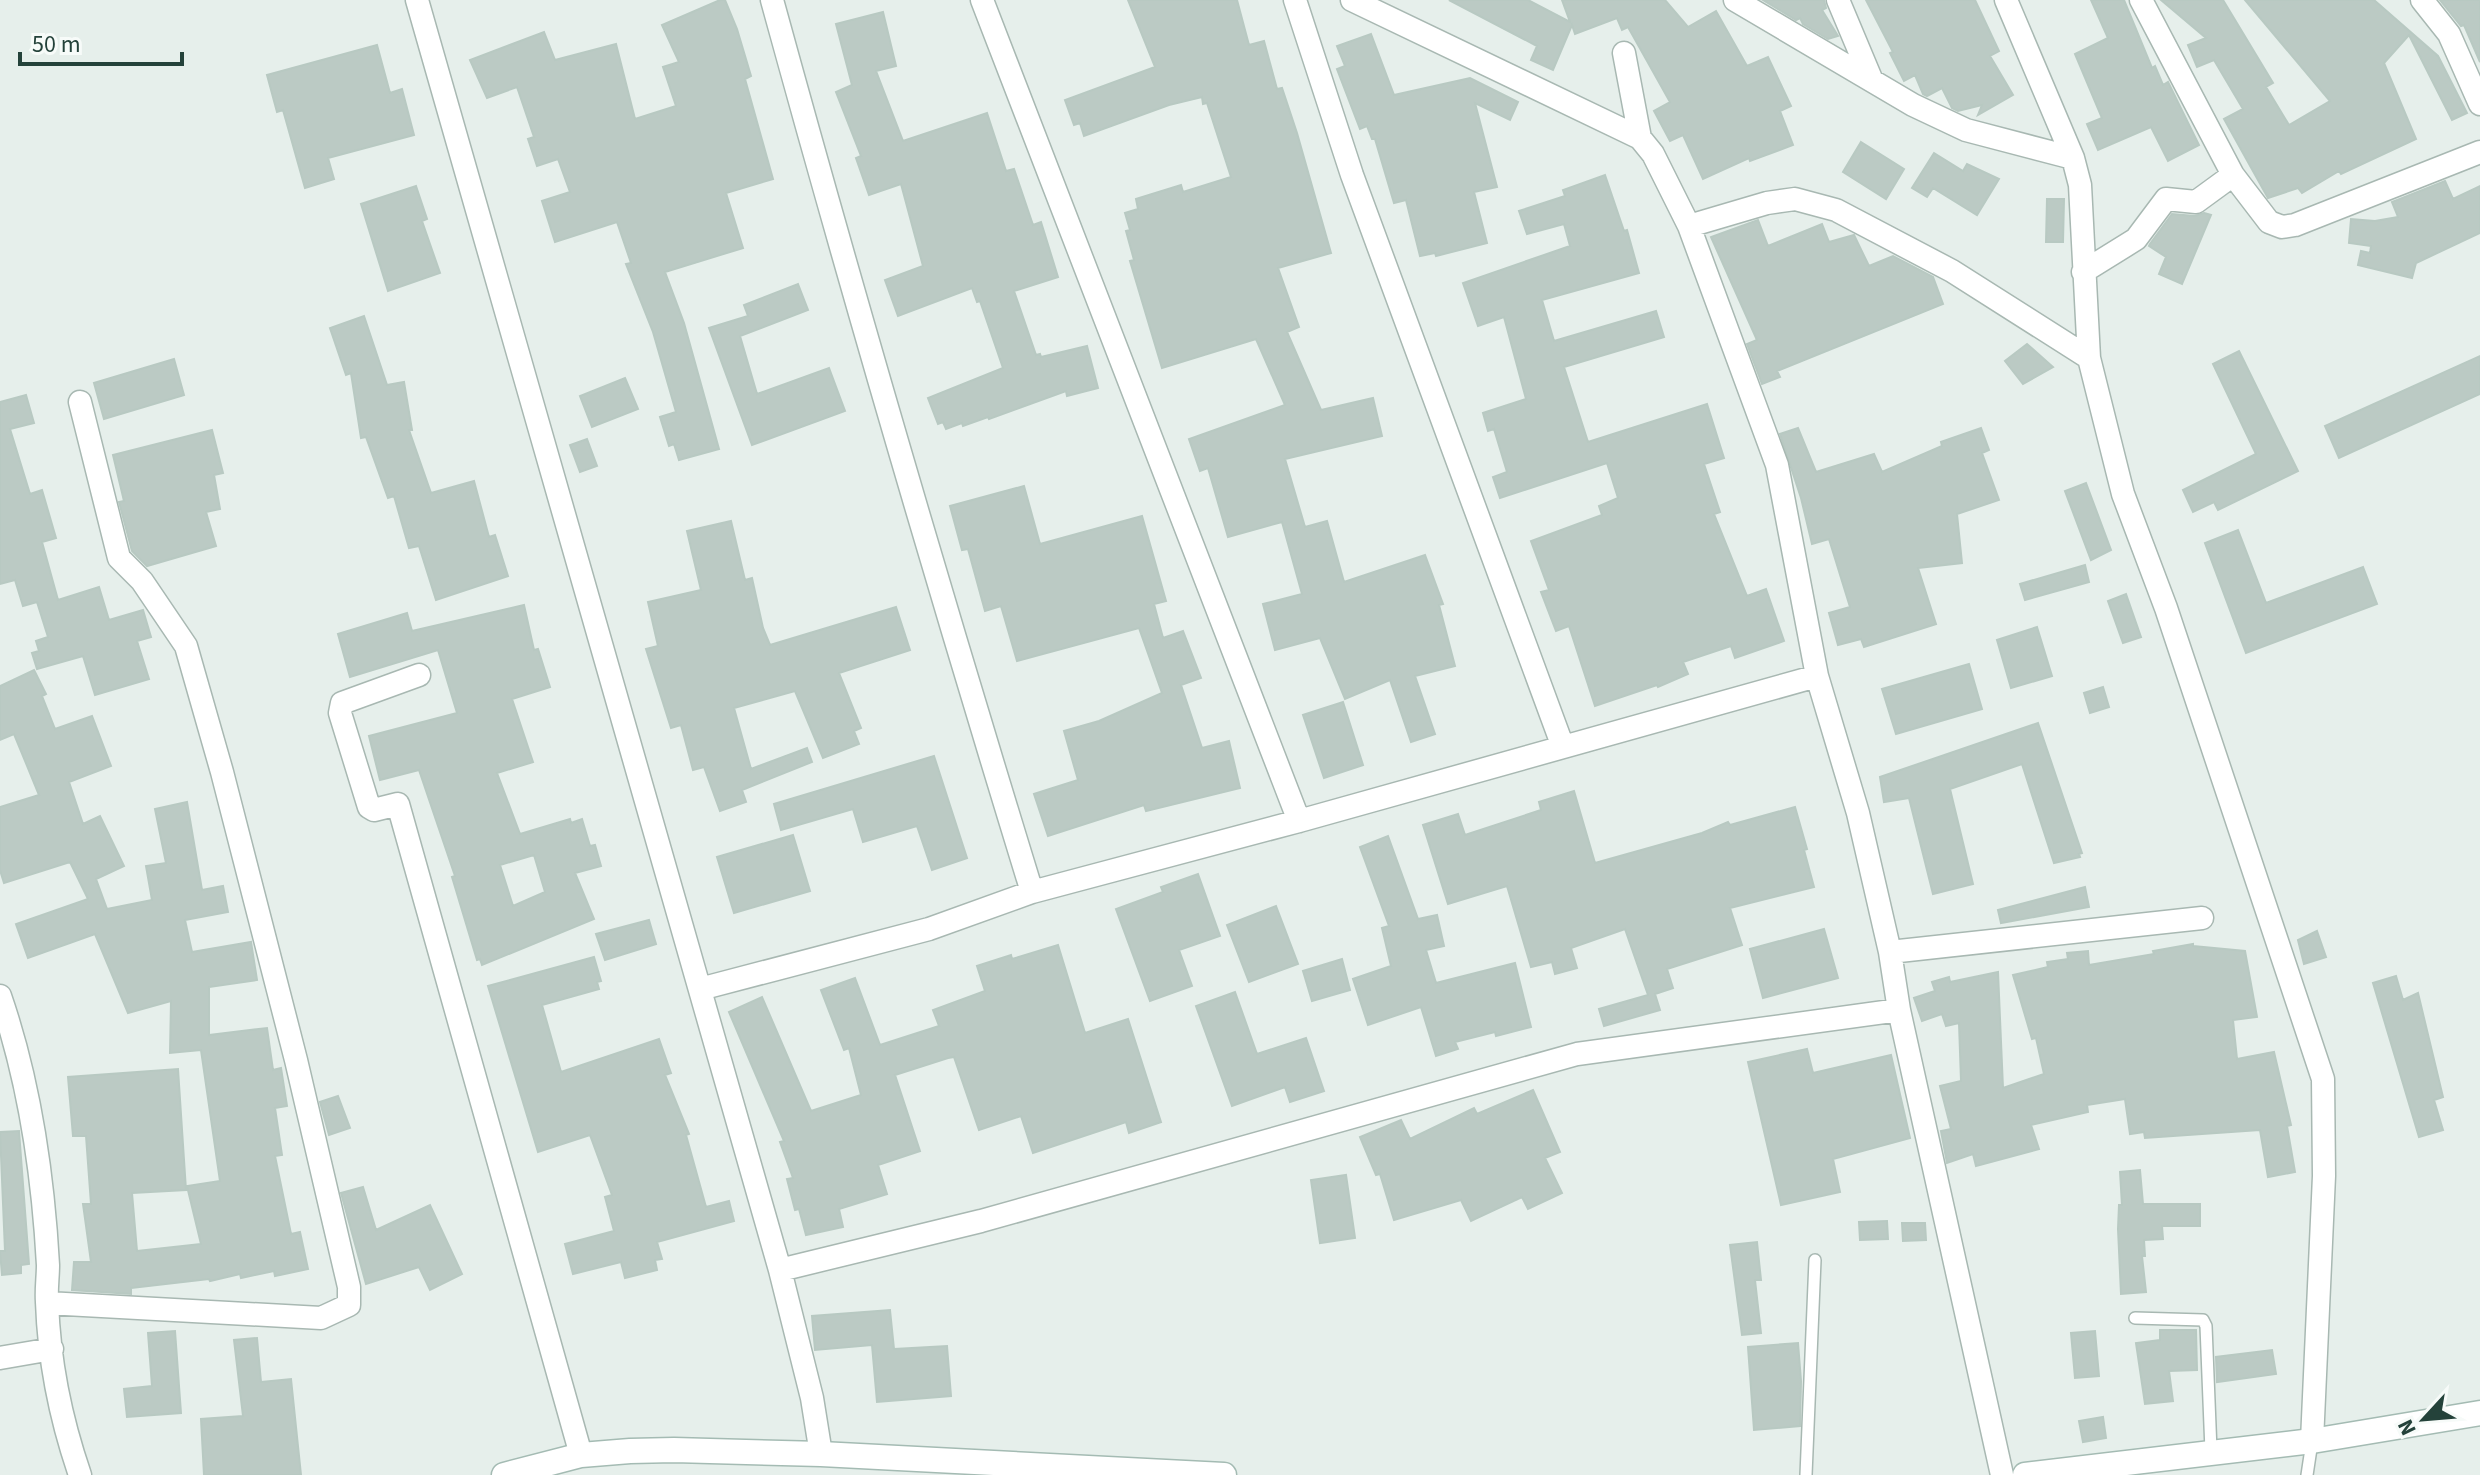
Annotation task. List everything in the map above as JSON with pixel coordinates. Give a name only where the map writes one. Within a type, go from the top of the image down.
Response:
[{"type":"main road","points":[[2025,1475],[2312,1441],[2480,1413]]},
{"type":"main road","points":[[504,1475],[581,1455],[645,1450],[821,1454],[1224,1475]]},
{"type":"street","points":[[417,0],[780,1270],[812,1398],[821,1454]]},
{"type":"street","points":[[772,0],[945,608],[1032,892]]},
{"type":"street","points":[[982,0],[1299,821]]},
{"type":"street","points":[[1295,0],[1352,175],[1563,747]]},
{"type":"street","points":[[1352,0],[1640,138],[1653,154],[1689,226],[1777,465],[1817,676],[1858,813],[2002,1475]]},
{"type":"street","points":[[1735,0],[1913,105],[1966,130],[2073,158]]},
{"type":"street","points":[[1838,0],[1872,81]]},
{"type":"street","points":[[2006,0],[2073,158],[2080,185],[2089,358],[2123,494],[2166,608],[2323,1079],[2324,1176],[2312,1441]]},
{"type":"street","points":[[2141,0],[2233,175],[2269,222],[2282,227],[2295,225],[2480,152]]},
{"type":"street","points":[[2422,0],[2449,34],[2480,104]]},
{"type":"street","points":[[1624,53],[1640,138]]},
{"type":"street","points":[[2083,272],[2136,239],[2166,199],[2196,202],[2233,175]]},
{"type":"street","points":[[1689,226],[1767,203],[1795,199],[1836,210],[1952,271],[2089,358]]},
{"type":"street","points":[[47,1303],[321,1318],[349,1305],[349,1287],[296,1060],[222,772],[186,646],[142,581],[119,558],[80,402]]},
{"type":"street","points":[[419,675],[342,703],[340,713],[369,807],[374,810],[398,804],[581,1455]]},
{"type":"street","points":[[700,989],[929,929],[1032,892],[1817,676]]},
{"type":"street","points":[[1890,952],[2202,918]]},
{"type":"street","points":[[0,996],[22,1068],[35,1138],[48,1267],[47,1303],[52,1349],[65,1432],[80,1475]]},
{"type":"street","points":[[780,1270],[981,1221],[1577,1054],[1899,1010]]},
{"type":"street","points":[[0,1358],[52,1349]]},
{"type":"lane","points":[[1806,1475],[1815,1260]]},
{"type":"lane","points":[[2135,1318],[2203,1320],[2206,1326],[2211,1451]]},
{"type":"lane","points":[[2307,1475],[2312,1441]]},
{"type":"building","points":[[725,0],[737,29],[751,76],[745,79],[773,179],[726,193],[743,248],[665,272],[684,323],[719,449],[679,460],[674,444],[669,446],[660,417],[676,412],[653,332],[626,264],[631,263],[617,222],[555,242],[542,201],[570,192],[558,159],[537,166],[528,139],[534,137],[517,87],[487,98],[470,60],[544,32],[555,60],[616,44],[635,119],[676,106],[663,67],[679,62],[662,25]]},
{"type":"building","points":[[1128,0],[1237,0],[1249,45],[1264,41],[1277,89],[1282,88],[1297,133],[1331,253],[1278,268],[1299,327],[1287,332],[1321,410],[1373,398],[1382,436],[1285,459],[1305,527],[1327,521],[1344,582],[1425,555],[1443,604],[1439,605],[1455,666],[1415,676],[1435,734],[1411,742],[1390,680],[1345,699],[1320,638],[1275,650],[1263,604],[1302,594],[1282,522],[1228,537],[1208,468],[1200,471],[1189,439],[1285,405],[1256,339],[1162,368],[1130,261],[1134,260],[1126,231],[1130,230],[1125,213],[1138,209],[1136,199],[1181,185],[1183,192],[1231,177],[1207,103],[1203,104],[1202,97],[1169,105],[1084,136],[1080,123],[1074,125],[1065,100],[1155,67]]},
{"type":"building","points":[[1449,0],[1528,0],[1570,22],[1562,0],[1665,0],[1688,27],[1716,11],[1747,66],[1768,57],[1791,106],[1780,111],[1793,145],[1750,161],[1749,158],[1703,179],[1683,135],[1670,141],[1654,111],[1670,102],[1628,27],[1622,30],[1617,18],[1575,34],[1572,25],[1553,70],[1531,60],[1537,46]]},
{"type":"building","points":[[1763,0],[1824,0],[1826,8],[1822,10],[1838,36],[1828,39],[1803,24],[1800,18],[1796,20]]},
{"type":"building","points":[[1866,0],[1975,0],[1999,51],[1990,56],[2013,95],[1978,115],[1982,105],[1958,111],[1952,108],[1942,88],[1927,96],[1923,94],[1915,75],[1904,81]]},
{"type":"building","points":[[2091,0],[2124,0],[2152,68],[2155,66],[2163,85],[2168,82],[2199,145],[2168,161],[2151,127],[2098,150],[2087,124],[2102,118],[2075,54],[2108,38]]},
{"type":"building","points":[[2161,0],[2223,0],[2273,83],[2266,87],[2289,125],[2330,101],[2245,0],[2374,0],[2438,56],[2467,113],[2452,120],[2409,35],[2384,63],[2416,139],[2341,174],[2339,171],[2302,193],[2298,188],[2268,198],[2224,119],[2243,109],[2214,60],[2197,67],[2188,45],[2206,38]]},
{"type":"building","points":[[2440,0],[2480,0],[2480,62],[2464,25],[2461,26]]},
{"type":"building","points":[[883,12],[896,66],[876,71],[903,141],[987,113],[1006,171],[1014,169],[1033,225],[1041,222],[1058,277],[1014,291],[1036,355],[1040,354],[1041,357],[1087,346],[1098,388],[1067,396],[1066,391],[963,426],[962,423],[946,429],[943,422],[938,424],[928,398],[1003,368],[980,301],[977,302],[972,288],[898,316],[885,280],[923,266],[901,184],[869,195],[856,158],[861,156],[836,92],[852,85],[836,24]]},
{"type":"building","points":[[1371,34],[1394,95],[1470,78],[1518,102],[1510,120],[1475,103],[1497,187],[1474,192],[1487,243],[1436,256],[1435,253],[1420,256],[1406,200],[1394,203],[1375,139],[1372,139],[1367,126],[1360,129],[1337,69],[1345,66],[1337,46]]},
{"type":"building","points":[[377,45],[390,93],[402,89],[414,135],[328,158],[334,179],[305,188],[283,110],[277,112],[267,75]]},
{"type":"building","points":[[1861,142],[1904,169],[1886,199],[1843,172]]},
{"type":"building","points":[[1934,153],[1963,171],[1967,164],[1999,179],[1977,215],[1933,188],[1927,197],[1912,188]]},
{"type":"building","points":[[1605,175],[1624,231],[1627,230],[1639,273],[1542,300],[1554,341],[1656,311],[1664,337],[1564,367],[1588,442],[1707,404],[1724,458],[1704,464],[1720,512],[1714,514],[1747,596],[1766,589],[1784,641],[1735,658],[1731,646],[1683,662],[1688,674],[1658,687],[1595,706],[1569,626],[1556,631],[1541,592],[1549,590],[1531,541],[1602,515],[1599,506],[1618,498],[1607,463],[1500,498],[1493,477],[1507,472],[1494,429],[1488,431],[1483,413],[1526,399],[1504,317],[1478,326],[1463,283],[1570,246],[1564,224],[1527,234],[1519,211],[1565,196],[1563,190]]},
{"type":"building","points":[[2445,181],[2453,199],[2480,186],[2480,233],[2416,263],[2412,278],[2358,265],[2361,251],[2370,253],[2371,246],[2349,243],[2351,219],[2375,221],[2398,217],[2392,202]]},
{"type":"building","points":[[416,186],[427,219],[422,221],[440,273],[388,291],[361,204]]},
{"type":"building","points":[[2047,199],[2064,199],[2063,242],[2046,242]]},
{"type":"building","points":[[2204,213],[2211,215],[2182,284],[2159,274],[2166,257],[2149,246],[2172,214],[2195,216]]},
{"type":"building","points":[[1758,220],[1768,246],[1822,224],[1829,242],[1854,235],[1869,266],[1893,256],[1933,277],[1943,304],[1777,371],[1780,377],[1762,384],[1747,344],[1757,340],[1711,237]]},
{"type":"building","points":[[798,284],[808,310],[740,336],[757,394],[829,368],[845,411],[752,445],[709,328],[748,316],[744,305]]},
{"type":"building","points":[[364,316],[387,385],[404,382],[412,430],[409,430],[431,493],[474,481],[489,537],[495,535],[508,576],[436,600],[419,546],[409,548],[394,496],[388,498],[366,437],[361,438],[351,373],[346,375],[330,328]]},
{"type":"building","points":[[2027,344],[2053,367],[2023,384],[2005,361]]},
{"type":"building","points":[[2239,351],[2298,471],[2218,510],[2214,502],[2193,512],[2183,490],[2256,454],[2213,364]]},
{"type":"building","points":[[2480,356],[2480,394],[2339,458],[2325,426]]},
{"type":"building","points":[[174,359],[184,395],[104,419],[94,383]]},
{"type":"building","points":[[625,378],[638,409],[592,427],[580,396]]},
{"type":"building","points":[[26,395],[34,423],[10,429],[30,494],[42,490],[56,538],[42,542],[58,600],[99,587],[109,620],[143,610],[151,637],[137,641],[149,679],[95,695],[83,656],[37,669],[32,653],[39,651],[36,641],[48,637],[37,602],[23,606],[15,580],[0,584],[0,402]]},
{"type":"building","points":[[1798,428],[1816,472],[1874,454],[1882,472],[1942,446],[1941,442],[1981,428],[1989,450],[1982,453],[1999,500],[1957,514],[1962,563],[1918,568],[1936,624],[1864,647],[1861,639],[1838,645],[1829,613],[1850,607],[1829,539],[1812,544],[1780,434]]},
{"type":"building","points":[[212,430],[223,473],[214,475],[220,509],[206,512],[216,546],[147,566],[132,551],[119,502],[124,501],[113,455]]},
{"type":"building","points":[[587,439],[597,466],[580,472],[570,445]]},
{"type":"building","points":[[2086,483],[2111,550],[2091,560],[2065,491]]},
{"type":"building","points":[[1024,486],[1040,544],[1142,516],[1166,601],[1154,604],[1163,638],[1183,631],[1201,678],[1181,685],[1202,748],[1229,741],[1240,788],[1146,811],[1144,805],[1048,836],[1034,794],[1078,780],[1064,731],[1099,721],[1162,693],[1139,628],[1017,661],[1001,606],[985,611],[968,549],[962,550],[950,506]]},
{"type":"building","points":[[731,521],[745,580],[752,578],[770,645],[896,607],[910,650],[839,673],[861,728],[854,731],[859,744],[823,758],[795,691],[734,708],[751,769],[807,748],[812,762],[742,790],[746,802],[720,811],[704,767],[693,770],[681,725],[671,728],[646,649],[658,646],[648,602],[701,590],[687,531]]},
{"type":"building","points":[[2238,530],[2266,603],[2363,567],[2377,604],[2246,653],[2205,543]]},
{"type":"building","points":[[2085,565],[2089,582],[2025,600],[2020,584]]},
{"type":"building","points":[[2126,594],[2141,637],[2123,643],[2108,601]]},
{"type":"building","points":[[524,605],[534,650],[538,649],[550,687],[512,699],[533,762],[497,773],[520,834],[570,819],[571,823],[582,819],[590,846],[595,845],[601,866],[575,873],[594,919],[482,965],[480,959],[477,960],[452,877],[455,876],[419,770],[380,780],[369,736],[457,713],[438,650],[350,677],[338,634],[407,613],[412,631]],"holes":[[[534,855],[545,892],[513,906],[500,865]]]},
{"type":"building","points":[[2037,627],[2052,676],[2011,688],[1997,640]]},
{"type":"building","points":[[1969,664],[1982,709],[1896,734],[1882,689]]},
{"type":"building","points":[[34,670],[46,694],[42,696],[55,729],[92,716],[111,766],[69,782],[83,824],[100,816],[124,866],[96,879],[107,909],[152,900],[146,866],[166,863],[155,809],[187,802],[202,890],[223,886],[228,912],[185,920],[192,952],[251,942],[257,980],[209,987],[209,1035],[267,1028],[273,1070],[281,1068],[287,1106],[275,1108],[282,1155],[275,1156],[291,1234],[300,1232],[308,1269],[275,1276],[274,1271],[241,1278],[240,1274],[210,1281],[131,1288],[131,1294],[72,1290],[74,1262],[91,1262],[83,1204],[91,1204],[86,1136],[73,1136],[68,1077],[178,1069],[186,1190],[132,1193],[137,1251],[201,1244],[187,1186],[220,1181],[201,1050],[170,1053],[171,1001],[128,1013],[95,934],[28,958],[16,924],[88,899],[70,862],[4,883],[0,870],[0,807],[39,795],[14,734],[0,740],[0,686]]},
{"type":"building","points":[[2103,687],[2109,707],[2090,713],[2084,693]]},
{"type":"building","points":[[1343,702],[1363,765],[1324,778],[1303,715]]},
{"type":"building","points":[[2038,723],[2082,853],[2080,857],[2054,863],[2022,764],[1950,789],[1973,884],[1933,894],[1909,798],[1884,802],[1880,777]]},
{"type":"building","points":[[934,756],[967,858],[932,870],[917,826],[863,842],[853,809],[781,830],[774,804]]},
{"type":"building","points":[[1574,791],[1595,863],[1702,833],[1728,822],[1730,825],[1795,807],[1814,887],[1730,908],[1742,945],[1667,969],[1673,988],[1655,994],[1660,1010],[1604,1026],[1599,1009],[1648,995],[1625,929],[1571,948],[1577,968],[1555,974],[1552,962],[1531,967],[1507,886],[1448,904],[1423,825],[1458,814],[1465,835],[1541,810],[1539,802]]},
{"type":"building","points":[[793,835],[810,891],[734,913],[717,857]]},
{"type":"building","points":[[1388,836],[1418,919],[1437,915],[1444,946],[1426,950],[1436,983],[1515,963],[1531,1027],[1455,1042],[1458,1049],[1436,1056],[1421,1007],[1368,1025],[1353,979],[1391,966],[1382,928],[1389,926],[1360,847]]},
{"type":"building","points":[[1198,874],[1220,936],[1179,950],[1192,986],[1150,1001],[1116,909],[1163,892],[1161,887]]},
{"type":"building","points":[[2085,887],[2089,907],[2001,923],[1998,910]]},
{"type":"building","points":[[1276,906],[1298,964],[1249,982],[1227,925]]},
{"type":"building","points":[[649,920],[656,944],[605,960],[596,934]]},
{"type":"building","points":[[1824,929],[1838,978],[1763,998],[1750,949]]},
{"type":"building","points":[[2317,931],[2326,957],[2304,964],[2298,940]]},
{"type":"building","points":[[2193,944],[2245,951],[2257,1017],[2233,1020],[2237,1059],[2274,1052],[2291,1125],[2287,1126],[2295,1172],[2268,1177],[2260,1130],[2145,1138],[2144,1132],[2130,1134],[2125,1099],[2087,1105],[2088,1112],[2031,1125],[2039,1149],[1976,1166],[1973,1154],[1947,1163],[1941,1131],[1951,1129],[1940,1086],[1961,1081],[1959,1023],[1946,1026],[1942,1014],[1922,1021],[1914,998],[1935,991],[1932,982],[1949,977],[1950,982],[1998,972],[2003,1088],[2044,1074],[2036,1038],[2032,1039],[2013,975],[2048,967],[2047,962],[2068,959],[2067,953],[2088,951],[2089,965]]},
{"type":"building","points":[[1058,945],[1085,1033],[1128,1019],[1161,1122],[1129,1133],[1126,1122],[1033,1153],[1021,1116],[979,1130],[954,1057],[948,1058],[895,1075],[920,1151],[878,1165],[887,1194],[839,1209],[843,1227],[806,1235],[787,1179],[793,1178],[780,1142],[784,1141],[729,1012],[762,997],[811,1111],[861,1095],[849,1048],[844,1050],[821,990],[855,978],[880,1045],[939,1026],[933,1010],[985,991],[977,966]]},
{"type":"building","points":[[594,957],[601,981],[597,982],[599,989],[542,1005],[561,1072],[659,1039],[671,1073],[665,1075],[689,1134],[686,1135],[706,1207],[729,1201],[734,1221],[657,1242],[662,1259],[655,1260],[657,1270],[625,1278],[621,1262],[573,1274],[565,1244],[614,1231],[605,1197],[612,1195],[590,1135],[538,1152],[488,986]]},
{"type":"building","points":[[1342,959],[1350,990],[1312,1001],[1303,971]]},
{"type":"building","points":[[2396,976],[2403,1000],[2418,993],[2443,1097],[2434,1100],[2443,1130],[2419,1137],[2373,983]]},
{"type":"building","points":[[1235,992],[1257,1054],[1306,1038],[1324,1091],[1290,1102],[1285,1087],[1232,1106],[1196,1006]]},
{"type":"building","points":[[1807,1049],[1813,1073],[1891,1055],[1910,1138],[1833,1159],[1840,1192],[1781,1205],[1748,1062]]},
{"type":"building","points":[[1533,1090],[1560,1152],[1545,1158],[1562,1193],[1528,1209],[1522,1197],[1471,1221],[1461,1200],[1394,1220],[1380,1174],[1376,1175],[1360,1137],[1401,1120],[1410,1139],[1474,1108],[1477,1114]]},
{"type":"building","points":[[338,1096],[350,1128],[329,1135],[320,1102]]},
{"type":"building","points":[[19,1131],[29,1264],[21,1265],[21,1273],[2,1275],[0,1251],[5,1251],[0,1132]]},
{"type":"building","points":[[2140,1170],[2143,1204],[2200,1204],[2200,1226],[2162,1226],[2163,1239],[2144,1240],[2145,1256],[2142,1256],[2146,1292],[2121,1294],[2118,1229],[2119,1205],[2122,1205],[2120,1172]]},
{"type":"building","points":[[1346,1175],[1355,1238],[1320,1243],[1311,1180]]},
{"type":"building","points":[[363,1187],[376,1230],[430,1205],[462,1274],[430,1290],[419,1267],[366,1284],[341,1193]]},
{"type":"building","points":[[1887,1221],[1888,1239],[1860,1240],[1859,1222]]},
{"type":"building","points":[[1902,1223],[1925,1223],[1926,1240],[1903,1241]]},
{"type":"building","points":[[1757,1242],[1761,1280],[1755,1280],[1761,1333],[1742,1335],[1730,1245]]},
{"type":"building","points":[[890,1310],[894,1349],[947,1346],[951,1396],[877,1402],[872,1345],[815,1350],[812,1316]]},
{"type":"building","points":[[2160,1330],[2196,1330],[2197,1370],[2169,1371],[2173,1401],[2145,1404],[2136,1343],[2160,1340]]},
{"type":"building","points":[[175,1331],[181,1413],[127,1417],[124,1389],[152,1386],[148,1333]]},
{"type":"building","points":[[2095,1331],[2099,1376],[2075,1378],[2071,1333]]},
{"type":"building","points":[[257,1338],[261,1382],[291,1379],[301,1475],[204,1475],[201,1419],[243,1416],[234,1340]]},
{"type":"building","points":[[1798,1343],[1800,1426],[1754,1430],[1748,1347]]},
{"type":"building","points":[[2272,1350],[2276,1374],[2217,1382],[2216,1357]]},
{"type":"building","points":[[2103,1417],[2106,1438],[2083,1442],[2079,1421]]}]
